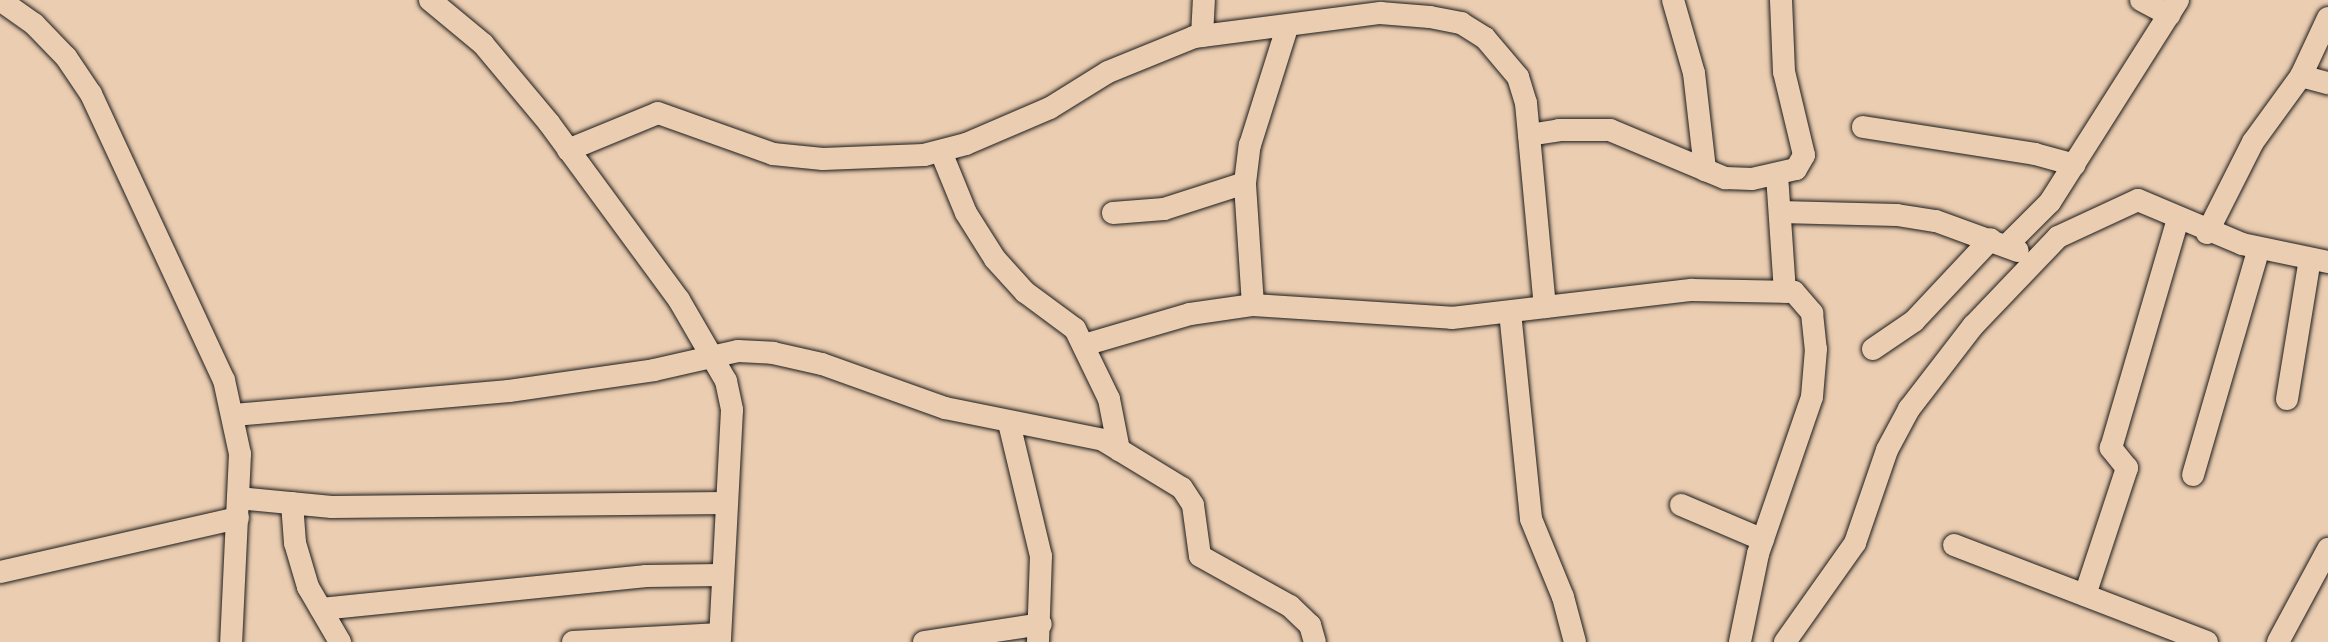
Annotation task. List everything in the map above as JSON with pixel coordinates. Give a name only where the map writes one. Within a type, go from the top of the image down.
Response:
[{"type":"street","points":[[0,0],[58,49],[91,94],[164,245],[234,415],[240,454],[231,642]]},
{"type":"street","points":[[430,0],[511,75],[680,300],[713,354],[726,381],[732,410],[721,575],[720,638],[573,642]]},
{"type":"street","points":[[1202,36],[1204,0]]},
{"type":"street","points":[[1673,0],[1694,73],[1705,170]]},
{"type":"street","points":[[1529,135],[1559,130],[1610,130],[1705,170],[1737,179],[1796,169],[1804,155],[1784,72],[1781,0]]},
{"type":"street","points":[[1873,349],[1914,321],[1999,243],[2050,202],[2173,7],[2141,0]]},
{"type":"street","points":[[568,150],[658,113],[773,154],[875,159],[941,152],[1050,108],[1082,84],[1155,50],[1202,36],[1287,28],[1379,7],[1461,23],[1485,38],[1518,77],[1529,135],[1545,307]]},
{"type":"street","points":[[2207,233],[2253,142],[2301,76],[2328,18]]},
{"type":"street","points":[[1253,305],[1245,183],[1251,145],[1287,28]]},
{"type":"street","points":[[2301,76],[2328,83]]},
{"type":"street","points":[[1863,127],[2035,154],[2075,165]]},
{"type":"street","points":[[941,152],[966,213],[995,259],[1025,292],[1075,329],[1109,399],[1119,450]]},
{"type":"street","points":[[1777,174],[1785,292]]},
{"type":"street","points":[[1113,213],[1164,209],[1245,183]]},
{"type":"street","points":[[1785,642],[1855,543],[1887,450],[1909,409],[2034,259],[2058,237],[2136,200],[2207,233],[2259,248],[2319,260],[2287,399]]},
{"type":"street","points":[[1780,212],[1897,215],[1936,221],[1999,243],[2034,259]]},
{"type":"street","points":[[2085,595],[2127,468],[2111,448],[2178,219]]},
{"type":"street","points":[[2193,475],[2259,248]]},
{"type":"street","points":[[1084,345],[1190,314],[1253,305],[1393,317],[1510,312],[1692,290],[1785,292],[1801,296],[1812,313],[1816,349],[1812,398],[1763,540],[1740,642]]},
{"type":"street","points":[[1510,312],[1531,519],[1563,597],[1574,642]]},
{"type":"street","points":[[234,415],[509,391],[654,370],[713,354],[773,352],[1008,423],[1091,435],[1182,488],[1190,497],[1200,556],[1290,606],[1310,625],[1315,642]]},
{"type":"street","points":[[924,642],[1039,633],[1039,546],[1008,423]]},
{"type":"street","points":[[0,572],[238,508],[292,503],[332,507],[725,502]]},
{"type":"street","points":[[292,503],[295,543],[308,587],[340,642]]},
{"type":"street","points":[[1681,505],[1763,540]]},
{"type":"street","points":[[1954,545],[2207,642]]},
{"type":"street","points":[[2278,642],[2328,549]]},
{"type":"street","points":[[321,609],[646,576],[721,575]]}]
